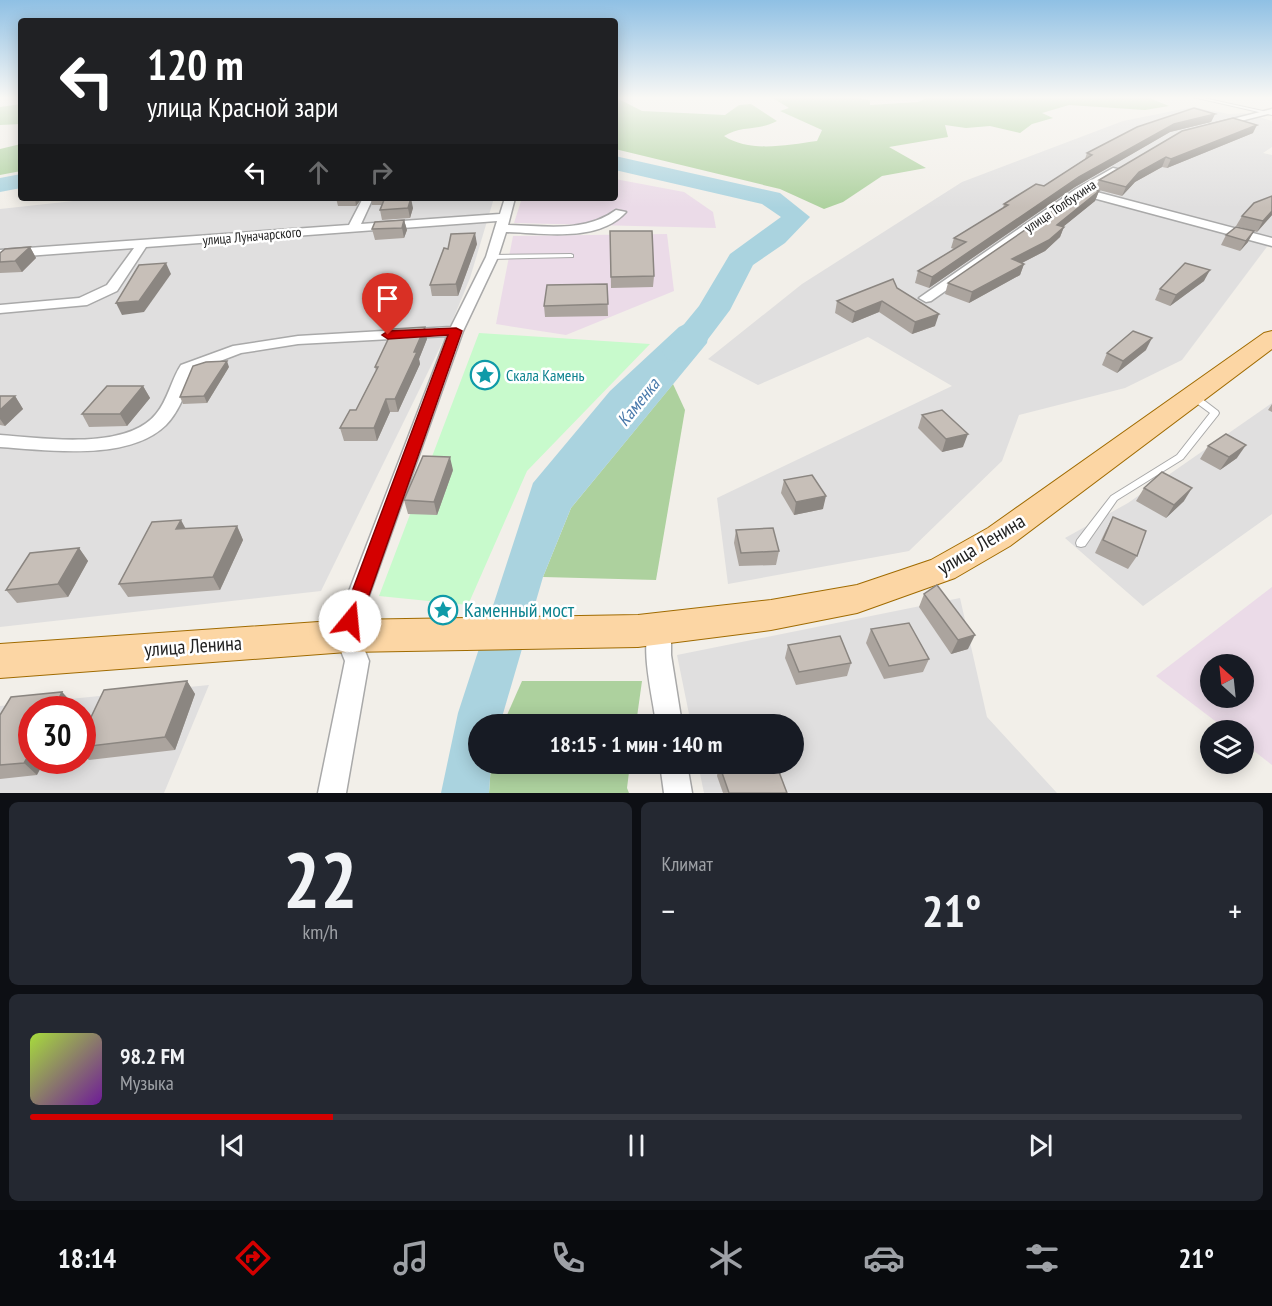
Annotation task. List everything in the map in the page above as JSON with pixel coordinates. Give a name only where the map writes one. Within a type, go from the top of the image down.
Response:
[{"type":"main road","name":"улица Ленина","points":[[0,660],[347,636],[649,630],[771,615],[857,599],[944,569],[999,537],[1272,338]]},
{"type":"street","name":"улица Толбухина","points":[[926,298],[1080,191],[1127,164]]},
{"type":"street","points":[[1080,191],[1272,242]]},
{"type":"street","points":[[353,228],[366,201]]},
{"type":"street","points":[[332,793],[357,661],[347,636],[358,596],[456,331],[492,256],[509,201]]},
{"type":"street","name":"улица Луначарского","points":[[0,254],[141,246],[353,228],[502,222],[596,227],[611,221],[620,212]]},
{"type":"street","points":[[0,309],[82,302],[112,288],[141,246]]},
{"type":"street","points":[[0,441],[95,444],[137,437],[162,420],[187,368],[238,350],[298,340],[456,331]]},
{"type":"street","points":[[649,630],[659,655],[668,714]]},
{"type":"street","points":[[675,774],[678,793]]},
{"type":"lane","points":[[492,256],[571,256]]},
{"type":"lane","points":[[1081,543],[1114,498],[1180,457],[1215,413],[1194,397]]},
{"type":"shaded area","points":[[1089,134],[1272,134],[1272,147],[1263,153],[1272,155],[1272,240],[1182,360],[1125,388],[1019,415],[1002,461],[909,551],[728,584],[717,498],[952,386],[868,337],[758,385],[708,359],[802,284],[962,182]]},
{"type":"shaded area","points":[[618,180],[684,192],[713,212],[716,228],[514,223],[521,201],[618,201]]},
{"type":"shaded area","points":[[73,201],[493,201],[470,278],[449,329],[321,591],[0,627],[0,209]]},
{"type":"shaded area","points":[[667,234],[674,291],[566,335],[496,324],[513,236]]},
{"type":"shaded area","points":[[1272,403],[1272,514],[1143,606],[1065,538],[1128,503]]},
{"type":"shaded area","points":[[1272,587],[1272,765],[1254,751],[1254,720],[1214,720],[1156,676]]},
{"type":"shaded area","points":[[960,598],[987,717],[1057,793],[704,793],[700,774],[804,774],[804,714],[689,714],[677,655]]},
{"type":"shaded area","points":[[209,685],[164,793],[0,793],[0,706],[18,704],[18,774],[96,774],[96,696]]},
{"type":"green space","points":[[618,134],[728,134],[724,136],[745,145],[769,146],[817,141],[820,134],[947,134],[948,137],[889,147],[926,168],[882,176],[843,202],[824,209],[780,189],[618,150]]},
{"type":"green space","points":[[18,145],[18,172],[0,175],[0,149]]},
{"type":"green space","points":[[479,333],[650,344],[527,471],[468,605],[379,596]]},
{"type":"green space","points":[[673,384],[685,410],[656,580],[543,577],[571,508]]},
{"type":"green space","points":[[522,681],[642,681],[637,714],[507,714]]},
{"type":"green space","points":[[490,774],[629,774],[627,788],[629,793],[489,793]]},
{"type":"water","points":[[713,310],[707,343],[571,508],[543,577],[503,714],[468,714],[468,774],[490,774],[489,793],[441,793],[458,713],[533,483],[610,391],[679,327]]},
{"type":"building","points":[[1124,134],[1156,134],[1079,177],[932,277],[918,271],[966,242],[954,238],[1008,205],[1004,204],[1036,184],[1044,186],[1092,155],[1087,153]]},
{"type":"building","points":[[1177,134],[1234,134],[1171,159],[1166,157],[1139,172],[1126,187],[1099,180]]},
{"type":"building","points":[[1086,188],[1099,191],[1057,225],[1064,227],[1049,240],[1012,259],[1024,264],[972,292],[948,283]]},
{"type":"building","points":[[1272,196],[1272,211],[1263,221],[1242,216],[1254,203]]},
{"type":"building","points":[[384,201],[410,201],[408,208],[380,210]]},
{"type":"building","points":[[404,220],[402,228],[372,229],[375,222]]},
{"type":"building","points":[[1236,227],[1254,231],[1246,241],[1226,235]]},
{"type":"building","points":[[610,231],[652,231],[654,276],[611,277]]},
{"type":"building","points":[[475,233],[456,284],[430,285],[444,248],[448,249],[451,234]]},
{"type":"building","points":[[30,247],[15,261],[0,262],[0,253],[5,249]]},
{"type":"building","points":[[166,263],[139,301],[116,303],[139,265]]},
{"type":"building","points":[[1185,263],[1210,270],[1176,295],[1160,289]]},
{"type":"building","points":[[893,279],[897,288],[939,314],[915,322],[882,301],[855,312],[837,301]]},
{"type":"building","points":[[607,284],[608,304],[544,306],[547,285]]},
{"type":"building","points":[[425,327],[414,352],[417,352],[395,399],[386,399],[374,428],[340,428],[350,410],[356,410],[378,367],[375,367],[393,329]]},
{"type":"building","points":[[1133,331],[1152,338],[1123,361],[1107,353]]},
{"type":"building","points":[[227,361],[204,396],[180,397],[193,366],[206,362]]},
{"type":"building","points":[[107,386],[143,386],[120,414],[82,414]]},
{"type":"building","points":[[0,396],[15,396],[0,410]]},
{"type":"building","points":[[942,410],[968,434],[946,439],[922,415]]},
{"type":"building","points":[[1226,434],[1246,445],[1229,457],[1208,446]]},
{"type":"building","points":[[423,456],[450,457],[434,502],[404,500]]},
{"type":"building","points":[[1162,472],[1192,488],[1174,505],[1144,488]]},
{"type":"building","points":[[812,475],[826,496],[796,502],[784,480]]},
{"type":"building","points":[[1113,517],[1146,531],[1137,556],[1103,540]]},
{"type":"building","points":[[181,520],[176,529],[237,526],[213,577],[119,584],[152,522]]},
{"type":"building","points":[[773,528],[779,551],[741,553],[736,530]]},
{"type":"building","points":[[79,548],[58,584],[6,590],[30,553]]},
{"type":"building","points":[[937,585],[975,635],[958,640],[924,594]]},
{"type":"building","points":[[909,623],[929,659],[889,666],[871,629]]},
{"type":"building","points":[[840,636],[851,663],[799,672],[788,645]]},
{"type":"building","points":[[187,681],[165,737],[96,745],[96,707],[104,690]]},
{"type":"building","points":[[62,692],[60,696],[21,696]]},
{"type":"building","points":[[18,696],[18,764],[0,765],[0,715],[11,697]]},
{"type":"building","points":[[722,774],[780,774],[787,793],[729,793]]},
{"type":"waterway","name":"Каменка","points":[[618,164],[771,198],[797,217],[775,237],[741,260],[713,310],[680,351]]},
{"type":"waterway","name":"Каменка","points":[[0,185],[18,182]]},
{"type":"place","name":"Скала Камень","points":[[485,375]]},
{"type":"place","name":"Каменный мост","points":[[443,610]]},
{"type":"route","points":[[350,621],[456,331],[388,335]]}]
